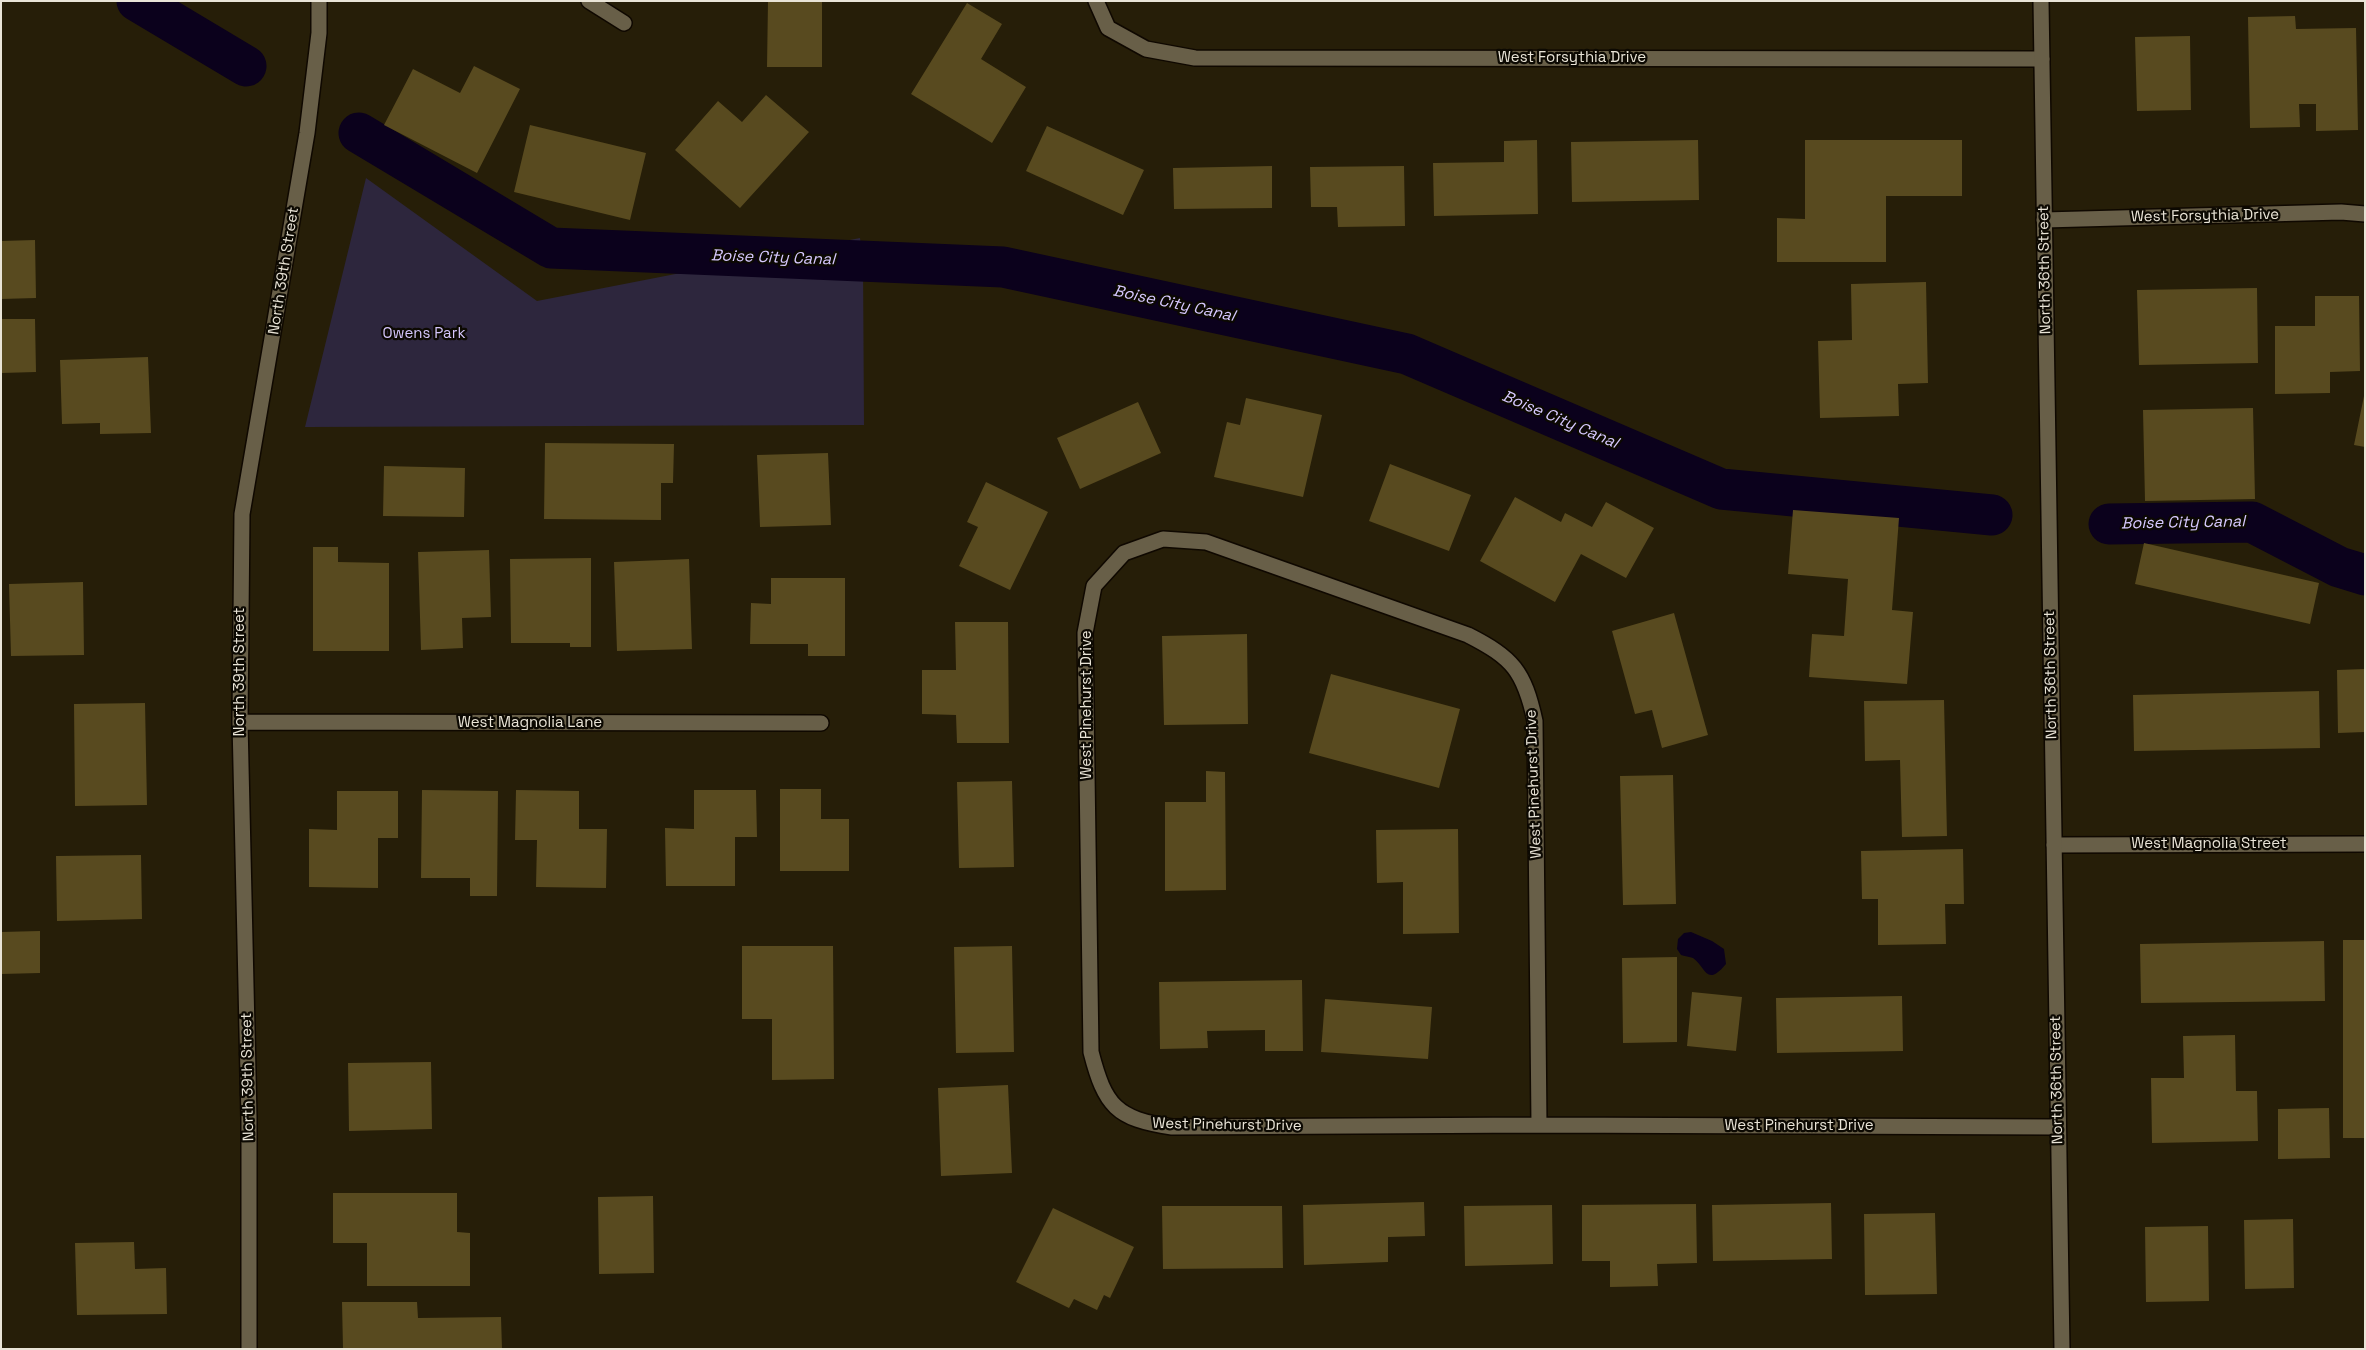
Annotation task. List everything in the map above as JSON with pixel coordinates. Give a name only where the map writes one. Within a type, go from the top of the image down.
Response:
[{"type":"street","name":"North 39th Street","points":[[249,1349],[249,1118],[240,722],[242,514],[307,133],[319,33],[320,1]]},
{"type":"street","points":[[589,1],[624,23]]},
{"type":"street","name":"West Forsythia Drive","points":[[1096,1],[1108,28],[1146,49],[1195,58],[2042,59]]},
{"type":"street","name":"North 36th Street","points":[[2041,1],[2062,1349]]},
{"type":"street","name":"West Forsythia Drive","points":[[2044,220],[2332,213],[2365,214]]},
{"type":"street","name":"West Pinehurst Drive","points":[[1539,1126],[1535,721],[1529,693],[1516,668],[1498,650],[1468,635],[1206,542],[1163,540],[1124,552],[1094,586],[1085,633],[1091,1052],[1100,1086],[1115,1108],[1142,1123],[1172,1127],[2058,1127]]},
{"type":"street","name":"West Magnolia Lane","points":[[240,722],[821,723]]},
{"type":"street","name":"West Magnolia Street","points":[[2054,845],[2365,844]]},
{"type":"green space","name":"Owens Park","points":[[366,178],[537,301],[860,238],[863,260],[864,425],[305,427]]},
{"type":"shaded area","points":[[1691,932],[1712,941],[1724,949],[1726,964],[1719,971],[1710,975],[1693,958],[1681,955],[1677,949],[1678,939],[1684,933]]},
{"type":"building","points":[[768,1],[822,1],[822,67],[767,67]]},
{"type":"building","points":[[967,3],[1002,24],[981,59],[1026,87],[992,143],[911,94]]},
{"type":"building","points":[[2295,16],[2296,29],[2356,28],[2358,130],[2316,131],[2316,104],[2299,104],[2300,127],[2250,128],[2248,17]]},
{"type":"building","points":[[2190,36],[2191,110],[2137,111],[2135,37]]},
{"type":"building","points":[[474,66],[520,89],[477,173],[384,125],[413,69],[460,93]]},
{"type":"building","points":[[766,95],[809,132],[740,208],[675,150],[718,101],[742,122]]},
{"type":"building","points":[[530,125],[646,153],[630,220],[514,192]]},
{"type":"building","points":[[1047,126],[1144,170],[1123,215],[1026,171]]},
{"type":"building","points":[[1537,140],[1538,214],[1434,216],[1433,163],[1504,162],[1504,141]]},
{"type":"building","points":[[1698,140],[1699,200],[1572,202],[1571,142]]},
{"type":"building","points":[[1805,140],[1962,140],[1962,196],[1886,196],[1886,262],[1777,262],[1777,218],[1805,219]]},
{"type":"building","points":[[1272,166],[1272,208],[1174,209],[1173,168]]},
{"type":"building","points":[[1404,166],[1405,226],[1338,227],[1337,207],[1311,207],[1310,167]]},
{"type":"building","points":[[35,240],[36,298],[1,299],[1,241]]},
{"type":"building","points":[[1926,282],[1928,383],[1898,384],[1899,416],[1820,418],[1818,341],[1852,340],[1851,284]]},
{"type":"building","points":[[2257,288],[2258,363],[2139,365],[2137,290]]},
{"type":"building","points":[[2315,296],[2359,296],[2360,371],[2330,372],[2330,393],[2275,394],[2275,326],[2315,326]]},
{"type":"building","points":[[1,319],[35,319],[36,372],[1,373]]},
{"type":"building","points":[[148,357],[151,433],[100,434],[100,423],[62,424],[60,360]]},
{"type":"building","points":[[2365,396],[2365,447],[2354,445]]},
{"type":"building","points":[[1246,398],[1322,415],[1303,497],[1214,477],[1227,422],[1240,425]]},
{"type":"building","points":[[1138,402],[1161,453],[1080,489],[1057,438]]},
{"type":"building","points":[[2253,408],[2255,499],[2145,501],[2143,410]]},
{"type":"building","points":[[545,443],[674,444],[673,483],[661,483],[661,520],[544,519]]},
{"type":"building","points":[[828,453],[831,525],[760,527],[757,455]]},
{"type":"building","points":[[1390,464],[1471,495],[1449,551],[1369,521]]},
{"type":"building","points":[[384,466],[465,468],[464,517],[383,516]]},
{"type":"building","points":[[986,482],[1048,512],[1010,590],[959,566],[978,527],[967,522]]},
{"type":"building","points":[[1515,497],[1561,522],[1565,513],[1592,527],[1606,502],[1654,528],[1626,578],[1581,554],[1555,602],[1480,561]]},
{"type":"building","points":[[1793,510],[1899,518],[1892,610],[1913,612],[1907,684],[1809,677],[1812,634],[1844,636],[1848,579],[1788,574]]},
{"type":"building","points":[[2144,543],[2319,583],[2310,624],[2135,584]]},
{"type":"building","points":[[313,547],[338,547],[338,562],[389,563],[389,651],[313,651]]},
{"type":"building","points":[[489,550],[491,617],[462,618],[463,648],[421,650],[418,552]]},
{"type":"building","points":[[591,558],[591,647],[570,647],[570,643],[511,643],[510,559]]},
{"type":"building","points":[[689,559],[692,649],[617,651],[614,562]]},
{"type":"building","points":[[771,578],[845,578],[845,656],[808,656],[808,644],[750,644],[751,603],[771,604]]},
{"type":"building","points":[[83,582],[84,655],[11,656],[9,584]]},
{"type":"building","points":[[1674,613],[1708,735],[1662,748],[1652,710],[1635,714],[1612,631]]},
{"type":"building","points":[[955,622],[1008,622],[1009,743],[957,743],[956,715],[922,714],[922,670],[956,670]]},
{"type":"building","points":[[1247,634],[1248,724],[1164,725],[1162,636]]},
{"type":"building","points":[[2365,669],[2365,732],[2338,733],[2337,670]]},
{"type":"building","points":[[1331,674],[1460,709],[1439,788],[1309,753]]},
{"type":"building","points":[[2319,691],[2320,748],[2134,751],[2133,695]]},
{"type":"building","points":[[1944,700],[1947,836],[1902,837],[1900,760],[1865,761],[1864,701]]},
{"type":"building","points":[[145,703],[147,805],[75,806],[74,704]]},
{"type":"building","points":[[1206,771],[1225,772],[1226,890],[1165,891],[1165,802],[1206,802]]},
{"type":"building","points":[[1673,775],[1676,904],[1623,905],[1620,776]]},
{"type":"building","points":[[1012,781],[1014,867],[959,868],[957,782]]},
{"type":"building","points":[[780,789],[821,789],[821,819],[849,819],[849,871],[780,871]]},
{"type":"building","points":[[422,790],[498,791],[497,896],[470,896],[470,878],[421,878]]},
{"type":"building","points":[[516,790],[579,791],[579,829],[607,829],[606,888],[536,887],[537,840],[515,840]]},
{"type":"building","points":[[694,790],[756,790],[757,837],[735,837],[735,886],[666,886],[665,828],[694,829]]},
{"type":"building","points":[[337,791],[398,791],[398,838],[378,838],[378,888],[309,887],[309,829],[337,830]]},
{"type":"building","points":[[1458,829],[1459,933],[1403,934],[1403,882],[1377,883],[1376,830]]},
{"type":"building","points":[[1963,849],[1964,904],[1945,904],[1946,944],[1878,945],[1878,899],[1862,899],[1861,851]]},
{"type":"building","points":[[141,855],[142,919],[57,921],[56,856]]},
{"type":"building","points":[[40,931],[40,973],[1,974],[1,932]]},
{"type":"building","points":[[2343,940],[2365,940],[2365,1138],[2343,1138]]},
{"type":"building","points":[[2324,941],[2325,1001],[2141,1003],[2140,944]]},
{"type":"building","points":[[742,946],[833,946],[834,1079],[772,1080],[772,1019],[742,1019]]},
{"type":"building","points":[[1012,946],[1014,1052],[956,1053],[954,947]]},
{"type":"building","points":[[1677,957],[1677,1042],[1623,1043],[1622,958]]},
{"type":"building","points":[[1302,980],[1303,1051],[1265,1051],[1265,1030],[1207,1031],[1208,1048],[1160,1049],[1159,982]]},
{"type":"building","points":[[1692,992],[1742,997],[1736,1051],[1687,1046]]},
{"type":"building","points":[[1902,996],[1903,1051],[1777,1053],[1776,998]]},
{"type":"building","points":[[1325,999],[1432,1007],[1428,1059],[1321,1052]]},
{"type":"building","points":[[2235,1035],[2236,1091],[2257,1091],[2258,1141],[2152,1143],[2151,1078],[2184,1078],[2183,1036]]},
{"type":"building","points":[[431,1062],[432,1129],[349,1131],[348,1063]]},
{"type":"building","points":[[1008,1085],[1012,1173],[941,1176],[938,1088]]},
{"type":"building","points":[[2329,1108],[2330,1158],[2278,1159],[2278,1109]]},
{"type":"building","points":[[333,1193],[457,1193],[457,1232],[470,1233],[470,1286],[367,1286],[367,1243],[333,1243]]},
{"type":"building","points":[[653,1196],[654,1273],[599,1274],[598,1197]]},
{"type":"building","points":[[1424,1202],[1425,1236],[1388,1237],[1388,1262],[1304,1265],[1303,1205]]},
{"type":"building","points":[[1831,1203],[1832,1259],[1713,1261],[1712,1205]]},
{"type":"building","points":[[1696,1204],[1697,1263],[1657,1264],[1658,1286],[1610,1287],[1610,1261],[1582,1261],[1582,1205]]},
{"type":"building","points":[[1552,1205],[1553,1264],[1465,1266],[1464,1206]]},
{"type":"building","points":[[1162,1206],[1282,1206],[1283,1268],[1163,1269]]},
{"type":"building","points":[[1053,1208],[1134,1247],[1110,1298],[1104,1295],[1097,1310],[1074,1299],[1069,1308],[1016,1282]]},
{"type":"building","points":[[1935,1213],[1937,1294],[1865,1295],[1864,1214]]},
{"type":"building","points":[[2293,1219],[2294,1288],[2245,1289],[2244,1220]]},
{"type":"building","points":[[2208,1226],[2209,1301],[2146,1302],[2145,1227]]},
{"type":"building","points":[[134,1242],[135,1269],[166,1268],[167,1314],[77,1315],[75,1243]]},
{"type":"building","points":[[342,1302],[417,1302],[418,1318],[501,1317],[502,1349],[343,1349]]},
{"type":"waterway","name":"Boise City Canal","points":[[137,1],[246,66]]},
{"type":"waterway","name":"Boise City Canal","points":[[359,133],[551,248],[1003,267],[1407,354],[1721,489],[1992,515]]},
{"type":"waterway","name":"Boise City Canal","points":[[2109,524],[2252,522],[2339,567],[2365,575]]}]
